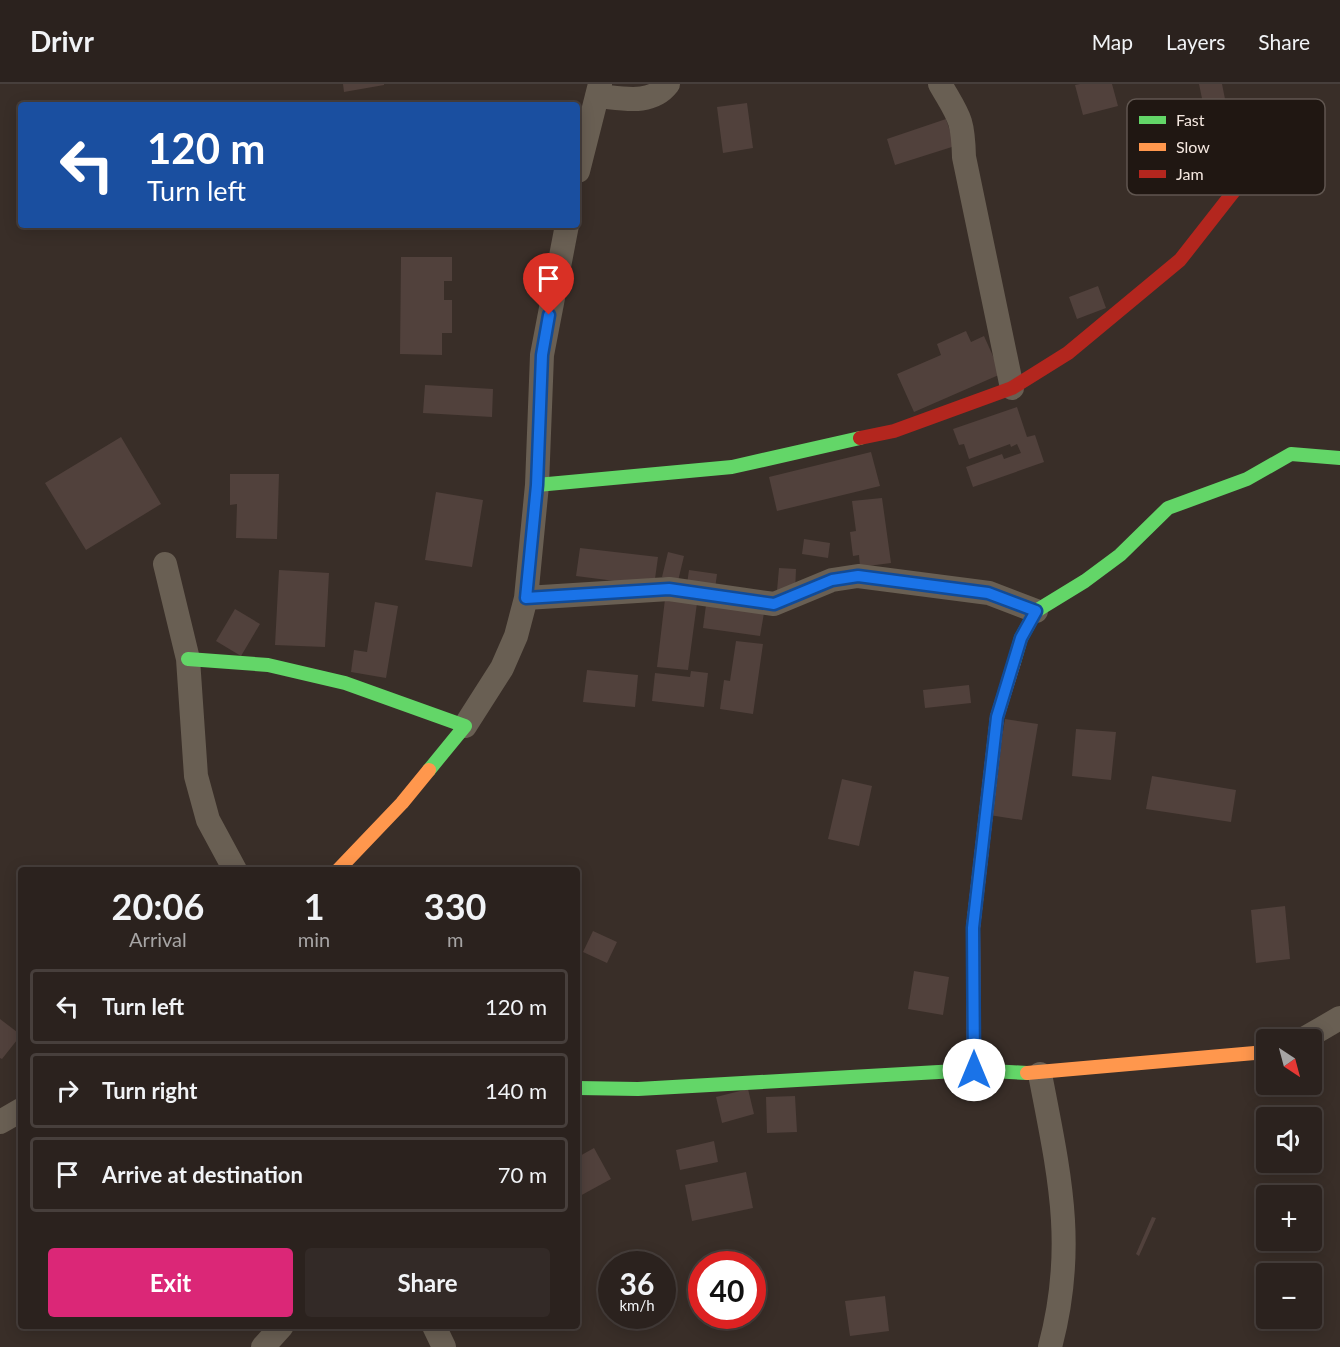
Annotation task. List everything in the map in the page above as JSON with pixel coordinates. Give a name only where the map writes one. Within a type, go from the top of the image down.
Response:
[{"type":"street","points":[[580,163],[599,90],[643,99],[655,96],[668,84]]},
{"type":"street","points":[[940,84],[959,113],[963,130],[964,157],[1012,388]]},
{"type":"street","points":[[537,485],[732,467],[894,431],[1012,388],[1068,353],[1180,260],[1231,195]]},
{"type":"street","points":[[341,867],[402,803],[465,726],[502,668],[516,636],[526,598],[537,485],[542,355],[566,228]]},
{"type":"street","points":[[974,1070],[973,928],[997,717],[1021,638],[1036,611],[1085,581],[1119,555],[1168,508],[1247,478],[1291,454],[1340,458]]},
{"type":"street","points":[[165,564],[188,659],[196,776],[208,820],[233,867]]},
{"type":"street","points":[[526,598],[669,589],[774,604],[832,580],[858,576],[988,593],[1036,611]]},
{"type":"street","points":[[188,659],[268,666],[345,683],[465,726]]},
{"type":"street","points":[[1321,1029],[1340,1018]]},
{"type":"street","points":[[580,1088],[638,1089],[974,1070],[1040,1074],[1256,1053]]},
{"type":"street","points":[[1040,1074],[1063,1198],[1065,1267],[1050,1347]]},
{"type":"street","points":[[0,1122],[18,1112]]},
{"type":"street","points":[[263,1347],[279,1329]]},
{"type":"street","points":[[435,1329],[444,1347]]},
{"type":"building","points":[[343,84],[384,84],[384,85],[344,92]]},
{"type":"building","points":[[1112,84],[1118,106],[1083,115],[1075,85]]},
{"type":"building","points":[[1199,84],[1222,84],[1225,99],[1202,99]]},
{"type":"building","points":[[747,103],[753,148],[723,153],[717,107]]},
{"type":"building","points":[[946,119],[955,146],[895,165],[887,139]]},
{"type":"building","points":[[401,257],[452,257],[452,281],[444,281],[444,300],[452,300],[452,333],[442,333],[442,355],[400,354]]},
{"type":"building","points":[[1098,286],[1106,308],[1077,319],[1069,297]]},
{"type":"building","points":[[966,331],[971,342],[984,336],[1001,374],[914,412],[897,374],[941,355],[937,344]]},
{"type":"building","points":[[425,385],[493,389],[492,417],[423,413]]},
{"type":"building","points":[[1017,407],[1027,437],[1035,435],[1044,462],[973,487],[966,467],[1002,454],[1004,459],[1021,453],[1017,444],[1011,447],[1010,444],[969,459],[964,444],[959,445],[953,429]]},
{"type":"building","points":[[121,437],[161,504],[86,550],[45,483]]},
{"type":"building","points":[[871,452],[880,486],[777,511],[769,477]]},
{"type":"building","points":[[230,474],[279,474],[277,539],[236,538],[237,504],[230,505]]},
{"type":"building","points":[[436,492],[483,500],[472,567],[425,560]]},
{"type":"building","points":[[882,498],[891,563],[860,567],[859,555],[853,556],[850,532],[856,531],[852,501]]},
{"type":"building","points":[[804,539],[830,543],[828,558],[802,554]]},
{"type":"building","points":[[580,548],[658,557],[654,586],[576,576]]},
{"type":"building","points":[[668,552],[684,556],[678,581],[662,577]]},
{"type":"building","points":[[779,568],[796,569],[795,592],[777,591]]},
{"type":"building","points":[[279,570],[329,573],[325,647],[275,645]]},
{"type":"building","points":[[689,570],[717,574],[715,589],[687,584]]},
{"type":"building","points":[[665,599],[697,603],[688,670],[657,667]]},
{"type":"building","points":[[375,602],[398,606],[386,678],[351,672],[354,650],[367,652]]},
{"type":"building","points":[[706,605],[764,613],[760,636],[703,628]]},
{"type":"building","points":[[235,609],[260,624],[241,656],[216,641]]},
{"type":"building","points":[[736,641],[763,644],[753,714],[720,709],[724,680],[730,681]]},
{"type":"building","points":[[587,670],[638,675],[635,707],[583,702]]},
{"type":"building","points":[[691,671],[708,673],[704,707],[652,701],[655,673],[690,677]]},
{"type":"building","points":[[969,685],[971,703],[925,708],[923,690]]},
{"type":"building","points":[[1005,719],[1038,724],[1022,820],[989,815]]},
{"type":"building","points":[[1076,729],[1116,732],[1111,780],[1072,776]]},
{"type":"building","points":[[1152,776],[1236,790],[1231,822],[1146,809]]},
{"type":"building","points":[[842,779],[872,786],[859,846],[828,839]]},
{"type":"building","points":[[1285,906],[1290,959],[1256,963],[1251,910]]},
{"type":"building","points":[[593,931],[617,942],[607,963],[583,952]]},
{"type":"building","points":[[914,971],[949,977],[943,1015],[908,1009]]},
{"type":"building","points":[[0,1019],[18,1033],[18,1039],[2,1059],[0,1058]]},
{"type":"building","points":[[748,1089],[754,1114],[722,1123],[716,1097]]},
{"type":"building","points":[[795,1096],[797,1132],[767,1133],[766,1097]]},
{"type":"building","points":[[714,1141],[718,1162],[680,1170],[676,1150]]},
{"type":"building","points":[[594,1148],[611,1179],[580,1196],[580,1156]]},
{"type":"building","points":[[746,1172],[753,1208],[692,1221],[685,1185]]},
{"type":"building","points":[[1152,1217],[1156,1218],[1139,1256],[1136,1254]]},
{"type":"building","points":[[885,1296],[889,1331],[850,1336],[845,1301]]},
{"type":"traffic: fast","points":[[537,485],[732,467],[860,438]]},
{"type":"traffic: fast","points":[[1014,662],[1021,638],[1036,611],[1085,581],[1120,555],[1168,508],[1247,479],[1291,454],[1340,458]]},
{"type":"traffic: fast","points":[[188,659],[268,665],[345,683],[465,726],[429,770]]},
{"type":"traffic: fast","points":[[580,1088],[638,1089],[974,1070],[1027,1073]]},
{"type":"traffic: slow","points":[[974,1070],[973,928],[997,717],[1014,662]]},
{"type":"traffic: slow","points":[[341,867],[402,803],[429,770]]},
{"type":"traffic: slow","points":[[1027,1073],[1256,1053]]},
{"type":"traffic: jam","points":[[860,438],[894,431],[1012,388],[1068,353],[1180,260],[1231,195]]},
{"type":"route","points":[[549,315],[542,355],[537,485],[526,598],[669,589],[774,604],[832,580],[858,576],[988,593],[1036,611],[1021,638],[997,717],[973,928],[974,1070]]}]
